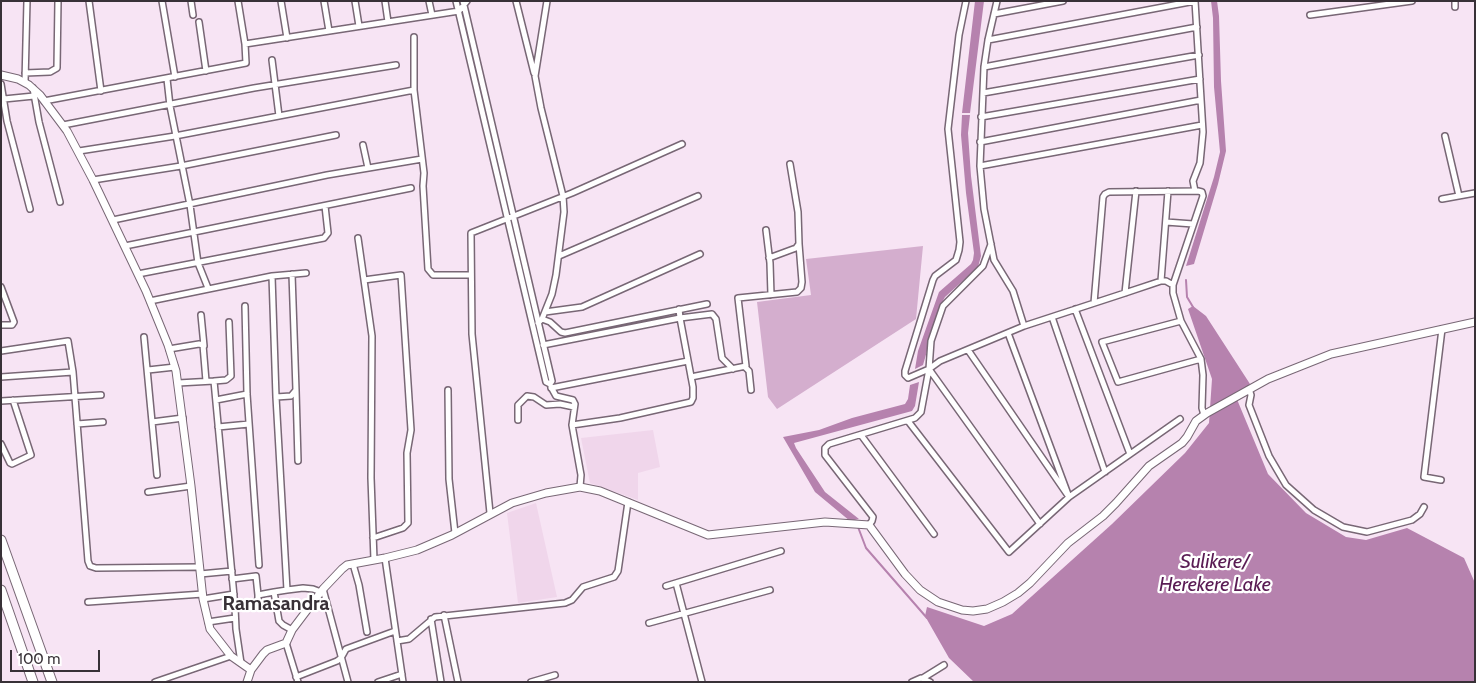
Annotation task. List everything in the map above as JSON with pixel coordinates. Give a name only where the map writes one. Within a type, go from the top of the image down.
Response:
[{"type":"highway","points":[[1,540],[52,682]]},
{"type":"highway","points":[[1,590],[33,682]]},
{"type":"street","points":[[25,82],[27,1]]},
{"type":"street","points":[[25,73],[50,72],[57,68],[58,1]]},
{"type":"street","points":[[89,1],[101,90]]},
{"type":"street","points":[[162,1],[175,77]]},
{"type":"street","points":[[191,1],[193,15]]},
{"type":"street","points":[[44,101],[246,63],[238,1]]},
{"type":"street","points":[[281,1],[287,38]]},
{"type":"street","points":[[324,1],[328,31]]},
{"type":"street","points":[[355,1],[359,26]]},
{"type":"street","points":[[385,1],[388,22]]},
{"type":"street","points":[[429,1],[432,15]]},
{"type":"street","points":[[456,1],[510,217],[540,321],[543,345],[552,381],[551,386]]},
{"type":"street","points":[[516,1],[563,196],[564,212],[559,256],[552,294],[540,321]]},
{"type":"street","points":[[535,76],[547,1]]},
{"type":"street","points":[[966,1],[959,35],[948,129],[960,242],[959,250],[956,260],[935,276],[933,280],[905,375],[908,378],[940,362],[1024,326],[1161,281],[1166,281],[1173,285]]},
{"type":"street","points":[[997,1],[984,67],[980,166],[984,209],[994,260],[1013,290],[1024,326]]},
{"type":"street","points":[[994,14],[1063,1]]},
{"type":"street","points":[[988,40],[1195,1],[1203,132],[1200,163],[1193,181],[1195,190]]},
{"type":"street","points":[[1310,15],[1412,1]]},
{"type":"street","points":[[245,44],[458,11],[465,2]]},
{"type":"street","points":[[465,2],[546,382],[551,386],[556,396],[573,400],[572,425],[581,475],[580,487]]},
{"type":"street","points":[[199,22],[206,71]]},
{"type":"street","points":[[984,67],[1197,27]]},
{"type":"street","points":[[414,37],[414,90],[422,159],[428,271],[433,275],[471,275]]},
{"type":"street","points":[[983,93],[1199,55]]},
{"type":"street","points":[[272,60],[279,116]]},
{"type":"street","points":[[63,125],[276,85],[396,65]]},
{"type":"street","points":[[1,75],[25,82],[44,101],[63,125],[113,220],[150,301],[169,348],[178,383],[203,597],[208,622],[215,638],[231,656],[250,670]]},
{"type":"street","points":[[167,79],[175,136],[190,205],[198,263],[208,288]]},
{"type":"street","points":[[981,117],[1200,79]]},
{"type":"street","points":[[1,84],[7,121],[30,209]]},
{"type":"street","points":[[78,151],[175,136],[414,90]]},
{"type":"street","points":[[4,99],[34,92]]},
{"type":"street","points":[[34,92],[39,122],[60,202]]},
{"type":"street","points":[[980,142],[1201,100]]},
{"type":"street","points":[[980,166],[1202,125]]},
{"type":"street","points":[[93,180],[181,166],[336,135]]},
{"type":"street","points":[[1445,136],[1459,196]]},
{"type":"street","points":[[363,144],[368,168]]},
{"type":"street","points":[[490,513],[472,334],[471,233],[563,196],[682,144]]},
{"type":"street","points":[[113,220],[327,175],[422,159]]},
{"type":"street","points":[[745,367],[747,365],[738,298],[797,292],[801,288],[798,212],[790,164]]},
{"type":"street","points":[[125,246],[411,188]]},
{"type":"street","points":[[1094,303],[1104,196],[1109,192],[1195,190],[1202,192],[1203,196],[1173,285],[1173,293],[1182,321],[1201,359],[1203,375],[1202,408],[1205,414]]},
{"type":"street","points":[[1125,293],[1136,191]]},
{"type":"street","points":[[1161,281],[1168,191]]},
{"type":"street","points":[[1442,199],[1475,193]]},
{"type":"street","points":[[559,256],[698,196]]},
{"type":"street","points":[[138,274],[324,238],[328,233],[325,206]]},
{"type":"street","points":[[1166,222],[1193,224]]},
{"type":"street","points":[[766,230],[771,295]]},
{"type":"street","points":[[358,238],[372,336],[371,478],[374,560]]},
{"type":"street","points":[[769,258],[796,248],[799,244]]},
{"type":"street","points":[[247,682],[250,670],[264,652],[286,643],[292,630],[322,590],[342,568],[424,548],[455,534],[490,513],[520,500],[546,493],[580,487],[600,491],[708,534],[825,522],[840,522],[850,525],[865,524],[872,521],[872,517],[824,452],[825,448],[829,444],[908,421],[915,418],[921,412],[929,369],[931,341],[943,306],[983,266],[991,244]]},
{"type":"street","points":[[545,312],[582,307],[700,254]]},
{"type":"street","points":[[150,301],[272,276],[306,273]]},
{"type":"street","points":[[292,274],[298,461]]},
{"type":"street","points":[[364,280],[401,275],[411,430],[407,453],[408,523],[403,528],[373,538]]},
{"type":"street","points":[[272,276],[276,397],[287,590]]},
{"type":"street","points":[[1,286],[14,323],[12,325],[1,325]]},
{"type":"street","points":[[540,321],[550,322],[561,332],[565,333],[707,304]]},
{"type":"street","points":[[245,306],[247,394],[259,565]]},
{"type":"street","points":[[572,425],[620,418],[689,403],[693,398],[691,377],[679,309]]},
{"type":"street","points":[[1075,309],[1130,454]]},
{"type":"street","points":[[543,345],[680,318],[712,314],[716,320],[722,358],[733,369]]},
{"type":"street","points":[[201,315],[206,381]]},
{"type":"street","points":[[1052,317],[1105,472]]},
{"type":"street","points":[[1182,321],[1102,342],[1118,382],[1201,359]]},
{"type":"street","points":[[178,383],[226,380],[231,376],[229,322]]},
{"type":"street","points":[[865,524],[920,590],[938,602],[956,609],[973,611],[987,609],[1003,602],[1030,583],[1068,542],[1116,503],[1149,466],[1182,443],[1196,421],[1205,414],[1268,379],[1330,354],[1475,322]]},
{"type":"street","points":[[1441,480],[1424,477],[1442,330]]},
{"type":"street","points":[[1008,333],[1069,497]]},
{"type":"street","points":[[144,337],[157,475]]},
{"type":"street","points":[[1,351],[68,341],[73,372],[88,561],[90,566],[96,568],[232,571]]},
{"type":"street","points":[[169,348],[200,344],[204,347]]},
{"type":"street","points":[[968,350],[1069,497]]},
{"type":"street","points":[[551,386],[688,361]]},
{"type":"street","points":[[148,370],[175,367]]},
{"type":"street","points":[[691,377],[745,367]]},
{"type":"street","points":[[745,367],[749,371],[752,390]]},
{"type":"street","points":[[929,369],[1040,524]]},
{"type":"street","points":[[1,377],[73,372]]},
{"type":"street","points":[[214,381],[241,663]]},
{"type":"street","points":[[276,397],[291,396],[296,390]]},
{"type":"street","points":[[448,390],[449,479],[455,534]]},
{"type":"street","points":[[1247,390],[1251,395],[1249,405],[1269,456],[1286,484],[1314,510],[1343,527],[1367,532],[1412,520],[1420,514],[1424,507]]},
{"type":"street","points":[[216,400],[247,394]]},
{"type":"street","points":[[1,401],[101,395]]},
{"type":"street","points":[[518,420],[518,405],[527,396],[534,397],[546,406],[560,404],[574,408]]},
{"type":"street","points":[[1,444],[12,464],[30,455],[13,400]]},
{"type":"street","points":[[152,422],[183,418]]},
{"type":"street","points":[[908,421],[1009,552],[1069,497],[1180,419]]},
{"type":"street","points":[[77,424],[103,422]]},
{"type":"street","points":[[218,427],[249,424]]},
{"type":"street","points":[[861,436],[934,534]]},
{"type":"street","points":[[148,492],[191,486]]},
{"type":"street","points":[[397,641],[409,639],[430,619],[444,615],[565,602],[572,600],[583,588],[614,577],[618,571],[628,502]]},
{"type":"street","points":[[666,586],[780,552]]},
{"type":"street","points":[[385,558],[403,682]]},
{"type":"street","points":[[353,564],[359,585],[367,632]]},
{"type":"street","points":[[232,579],[256,576],[258,599],[255,602],[235,607]]},
{"type":"street","points":[[676,583],[702,682]]},
{"type":"street","points":[[258,595],[303,588],[322,590]]},
{"type":"street","points":[[322,590],[348,682]]},
{"type":"street","points":[[649,623],[770,590]]},
{"type":"street","points":[[274,592],[279,621],[292,630]]},
{"type":"street","points":[[88,602],[234,594]]},
{"type":"street","points":[[444,615],[458,682]]},
{"type":"street","points":[[208,622],[236,618]]},
{"type":"street","points":[[430,619],[441,682]]},
{"type":"street","points":[[286,643],[297,679],[341,658],[346,648],[395,631]]},
{"type":"street","points":[[155,682],[231,656]]},
{"type":"street","points":[[912,682],[923,678],[944,665]]},
{"type":"street","points":[[378,682],[402,674]]},
{"type":"street","points":[[531,682],[555,676]]},
{"type":"street","points":[[923,678],[930,682]]},
{"type":"shaded area","points":[[923,246],[916,319],[777,409],[768,397],[757,302],[811,295],[806,259]]},
{"type":"shaded area","points":[[653,430],[660,467],[638,473],[638,500],[590,483],[581,438]]},
{"type":"shaded area","points":[[536,503],[557,597],[518,603],[507,513]]},
{"type":"water","points":[[975,1],[984,1],[970,113],[962,113]]},
{"type":"water","points":[[1211,1],[1217,1],[1219,16],[1226,151],[1194,264],[1186,266],[1220,152],[1214,87]]},
{"type":"water","points":[[962,115],[970,115],[968,133],[971,176],[981,256],[978,267],[945,297],[940,306],[923,365],[915,369],[918,351],[939,292],[971,264],[973,260],[974,253],[961,135]]},
{"type":"water","name":"Sulikere/ Herekere Lake","points":[[1193,306],[1206,316],[1250,384],[1236,397],[1268,474],[1306,513],[1346,537],[1366,540],[1407,528],[1464,558],[1475,583],[1475,682],[974,682],[949,658],[925,616],[927,607],[984,626],[1012,614],[1112,524],[1185,453],[1209,423],[1212,379],[1188,309]]},
{"type":"water","points":[[919,382],[915,406],[912,411],[794,443],[825,492],[859,519],[850,521],[815,492],[783,437],[819,430],[852,418],[905,404],[908,399],[910,385]]},
{"type":"waterway","points":[[1186,280],[1187,297],[1193,307]]},
{"type":"waterway","points":[[858,527],[866,548],[927,618]]},
{"type":"district","name":"Ramasandra","points":[[276,604]]}]
